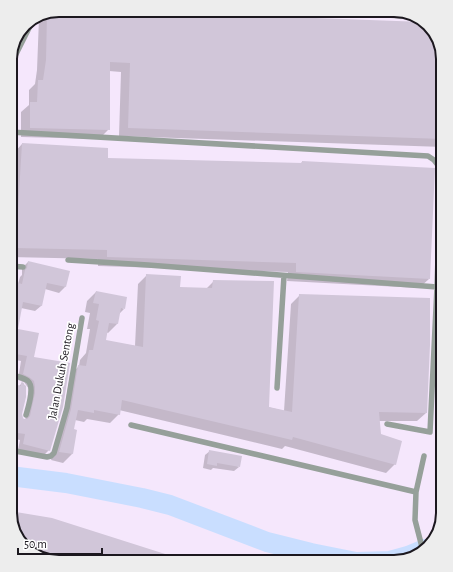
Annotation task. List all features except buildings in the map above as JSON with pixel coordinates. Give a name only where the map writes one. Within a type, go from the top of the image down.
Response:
[{"type":"lane","points":[[18,49],[27,31]]},
{"type":"lane","points":[[17,132],[428,156],[436,163]]},
{"type":"lane","points":[[68,260],[436,287]]},
{"type":"lane","points":[[17,267],[23,267]]},
{"type":"lane","points":[[277,388],[284,276]]},
{"type":"lane","points":[[387,424],[430,432],[436,308]]},
{"type":"lane","name":"Jalan Dukuh Sentong","points":[[17,451],[47,457],[54,453],[68,408],[82,318]]},
{"type":"lane","points":[[17,377],[28,381],[32,389],[26,416]]},
{"type":"lane","points":[[131,425],[416,492]]},
{"type":"lane","points":[[422,545],[415,520],[416,492],[424,456]]},
{"type":"shaded area","points":[[397,17],[408,19],[420,26],[432,40],[436,59],[436,519],[433,529],[422,545],[413,551],[400,555],[53,555],[43,552],[33,546],[21,532],[17,513],[17,56],[20,43],[29,29],[43,20],[51,18]]},
{"type":"waterway","points":[[17,477],[66,483],[170,505],[267,542],[321,555]]}]
